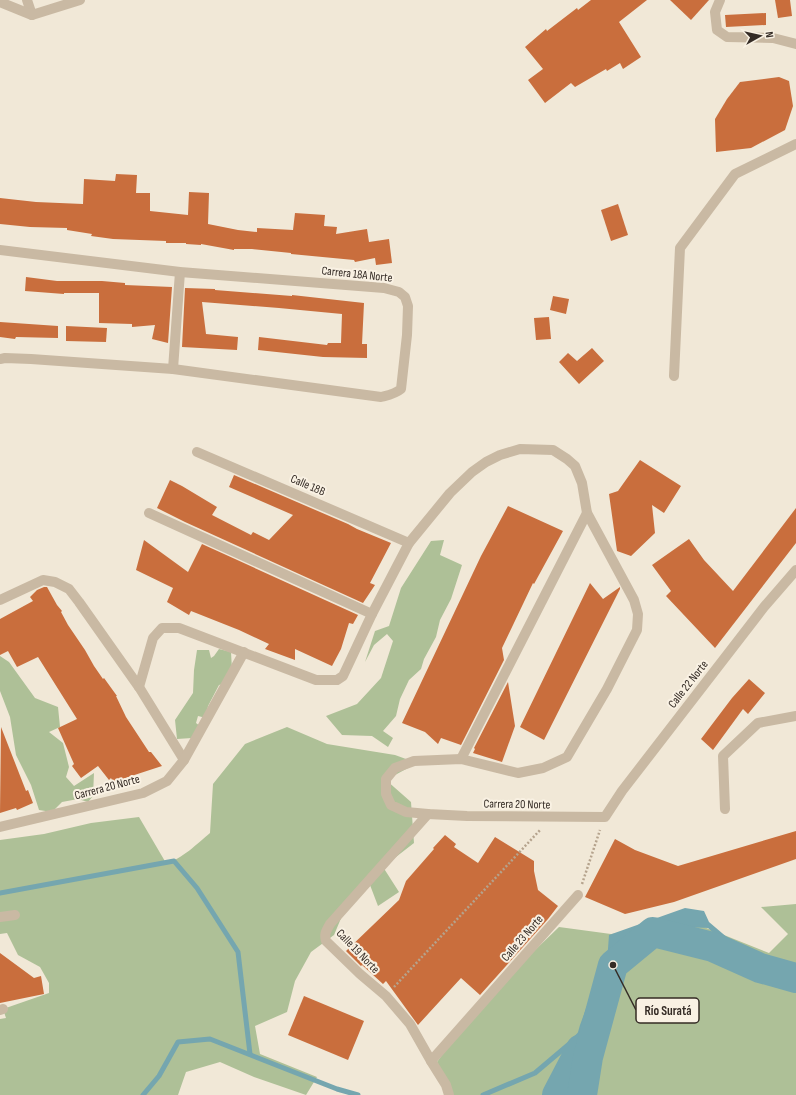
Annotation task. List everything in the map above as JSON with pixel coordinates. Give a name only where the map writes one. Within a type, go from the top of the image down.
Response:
[{"type":"street","points":[[27,0],[32,16]]},
{"type":"street","points":[[0,2],[32,16],[80,0]]},
{"type":"street","points":[[720,0],[715,12],[717,30],[727,37],[773,38],[796,44]]},
{"type":"street","points":[[674,376],[680,248],[735,174],[796,144]]},
{"type":"street","name":"Carrera 18A Norte","points":[[0,250],[180,272],[384,288],[398,292],[405,297],[408,306],[408,327],[401,388],[392,395],[381,397],[173,369],[31,359],[0,359]]},
{"type":"street","points":[[173,369],[180,272]]},
{"type":"street","points":[[139,687],[153,638],[162,628],[180,628],[316,680],[337,680],[344,676],[372,614],[409,543],[450,493],[472,472],[500,454],[520,449],[552,450],[575,466],[582,483],[587,513],[634,600],[638,614],[637,630],[607,689],[566,757],[542,768],[518,773],[461,759],[587,513]]},
{"type":"street","name":"Calle 18B","points":[[197,452],[409,543]]},
{"type":"street","points":[[149,513],[372,614]]},
{"type":"street","name":"Calle 22 Norte","points":[[605,816],[622,791],[754,620],[796,570]]},
{"type":"street","points":[[0,600],[43,580],[55,582],[69,589],[139,687],[184,760]]},
{"type":"street","name":"Carrera 20 Norte","points":[[0,827],[143,793],[167,781],[184,760],[244,652]]},
{"type":"street","points":[[725,809],[723,756],[758,723],[796,716]]},
{"type":"street","name":"Carrera 20 Norte","points":[[461,759],[414,761],[395,768],[386,779],[386,794],[391,805],[406,812],[428,814],[552,817],[605,816]]},
{"type":"street","name":"Calle 19 Norte","points":[[428,814],[330,924],[325,935],[326,941],[360,974],[386,996],[410,1024],[446,1084],[449,1095]]},
{"type":"street","name":"Calle 23 Norte","points":[[431,1061],[578,895]]},
{"type":"street","points":[[0,917],[15,915]]},
{"type":"path","points":[[578,895],[605,816]]},
{"type":"path","points":[[386,996],[552,817]]},
{"type":"green space","points":[[444,540],[440,555],[462,565],[451,599],[440,620],[436,637],[424,659],[421,669],[409,680],[400,699],[396,716],[383,731],[393,738],[388,747],[372,736],[342,735],[326,716],[357,704],[381,678],[393,641],[387,634],[374,645],[365,662],[375,631],[389,626],[401,588],[431,541]]},
{"type":"green space","points":[[219,649],[231,652],[232,670],[226,683],[219,685],[208,706],[206,718],[198,716],[196,723],[201,727],[192,738],[177,739],[175,720],[193,693],[197,650],[209,650],[211,658]]},
{"type":"green space","points":[[0,656],[9,662],[35,698],[58,707],[60,727],[49,732],[63,743],[69,767],[66,777],[74,786],[94,773],[93,796],[88,802],[78,799],[62,802],[52,812],[39,810],[31,785],[16,755],[10,717],[0,691]]},
{"type":"green space","points":[[287,727],[327,744],[395,755],[417,763],[386,780],[411,802],[414,843],[383,867],[399,892],[378,906],[370,885],[347,904],[334,935],[311,952],[295,981],[287,1012],[255,1026],[260,1054],[317,1077],[306,1095],[254,1077],[220,1062],[186,1072],[178,1095],[0,1095],[0,1019],[6,1018],[3,1009],[49,993],[49,983],[40,967],[18,955],[7,933],[0,934],[0,840],[44,834],[91,823],[139,817],[166,863],[172,861],[189,851],[210,833],[213,784],[245,744]]},
{"type":"green space","points":[[796,904],[796,1095],[449,1095],[437,1062],[477,1006],[559,927],[611,934],[699,925],[769,953],[788,934],[761,907]]},
{"type":"water","points":[[685,908],[704,911],[709,922],[742,950],[773,967],[796,974],[796,982],[776,977],[754,965],[729,947],[708,928],[686,927],[637,935],[622,948],[611,969],[602,993],[588,1018],[584,1039],[592,1048],[593,1068],[580,1084],[578,1095],[572,1095],[576,1070],[571,1057],[580,1025],[591,995],[607,962],[609,935]]},
{"type":"building","points":[[591,0],[647,0],[619,22],[641,57],[623,69],[620,63],[607,71],[606,69],[575,87],[571,83],[545,103],[528,80],[543,69],[525,47],[546,29],[547,31],[577,8],[578,10]]},
{"type":"building","points":[[670,0],[709,0],[691,20]]},
{"type":"building","points":[[775,0],[790,0],[792,16],[778,18]]},
{"type":"building","points":[[766,13],[766,25],[726,27],[725,15]]},
{"type":"building","points":[[779,77],[789,81],[793,106],[785,130],[751,148],[716,152],[715,119],[727,99],[740,82]]},
{"type":"building","points":[[116,174],[137,175],[136,193],[150,193],[150,211],[188,215],[189,192],[209,193],[208,224],[238,230],[257,232],[257,228],[293,230],[295,213],[325,215],[324,226],[337,227],[336,234],[367,229],[369,242],[389,239],[392,263],[376,265],[375,258],[355,262],[354,260],[252,249],[234,250],[201,244],[113,239],[91,236],[92,234],[67,230],[67,228],[30,227],[0,224],[0,198],[36,202],[83,204],[84,179],[115,181]]},
{"type":"building","points":[[618,204],[628,235],[611,241],[601,210]]},
{"type":"building","points":[[26,277],[57,281],[102,281],[125,283],[125,285],[172,287],[168,343],[152,339],[155,325],[132,327],[132,324],[99,323],[99,293],[64,294],[25,291]]},
{"type":"building","points":[[185,288],[292,295],[364,303],[362,344],[367,344],[367,358],[323,357],[258,350],[259,337],[327,345],[328,343],[341,343],[342,314],[202,302],[206,334],[238,337],[237,350],[182,347]]},
{"type":"building","points":[[553,296],[569,299],[566,314],[550,310]]},
{"type":"building","points":[[549,317],[551,339],[536,340],[534,318]]},
{"type":"building","points":[[0,322],[58,326],[58,338],[16,337],[15,339],[0,337]]},
{"type":"building","points":[[66,326],[107,328],[106,342],[66,341]]},
{"type":"building","points":[[592,348],[604,361],[579,384],[559,362],[568,353],[577,361]]},
{"type":"building","points":[[640,460],[681,486],[664,513],[652,505],[655,533],[631,556],[617,551],[609,494],[618,491]]},
{"type":"building","points":[[234,475],[391,543],[370,583],[375,585],[363,603],[157,508],[170,480],[217,507],[212,515],[251,535],[253,532],[269,540],[293,515],[229,487]]},
{"type":"building","points":[[508,506],[563,531],[534,584],[533,583],[502,648],[504,660],[461,745],[441,738],[438,744],[425,732],[402,723],[481,556]]},
{"type":"building","points":[[796,508],[796,543],[715,648],[666,596],[671,591],[652,565],[689,539],[704,560],[733,591]]},
{"type":"building","points":[[144,540],[188,572],[202,544],[358,615],[353,624],[349,623],[341,649],[332,666],[295,649],[295,660],[265,649],[269,644],[239,630],[191,611],[189,615],[167,602],[173,588],[136,570]]},
{"type":"building","points":[[590,583],[603,599],[620,587],[620,589],[544,740],[520,727]]},
{"type":"building","points":[[47,587],[62,611],[61,612],[68,625],[94,666],[117,696],[126,717],[149,752],[151,752],[162,766],[113,782],[111,778],[109,780],[98,766],[81,778],[72,766],[74,764],[58,728],[77,719],[38,657],[17,667],[8,651],[0,655],[0,619],[33,601],[30,597],[37,590]]},
{"type":"building","points":[[749,679],[765,693],[748,714],[743,709],[713,750],[701,739],[732,698]]},
{"type":"building","points":[[508,682],[515,726],[502,762],[473,753],[474,748]]},
{"type":"building","points":[[1,727],[26,791],[28,790],[33,803],[17,810],[16,808],[0,813]]},
{"type":"building","points":[[796,831],[796,859],[674,902],[625,914],[585,897],[615,839],[635,850],[678,866]]},
{"type":"building","points":[[445,835],[456,844],[454,847],[478,863],[495,837],[534,861],[534,871],[538,890],[558,906],[480,995],[461,978],[418,1025],[386,981],[383,984],[362,965],[361,966],[346,951],[399,900],[406,881]]},
{"type":"building","points":[[0,953],[34,978],[41,976],[44,994],[0,1003]]},
{"type":"building","points":[[304,996],[364,1021],[348,1060],[288,1035]]},
{"type":"waterway","points":[[0,893],[174,861],[197,888],[238,952],[250,1054]]},
{"type":"waterway","points":[[582,1095],[588,1057],[613,965],[653,932],[713,947],[760,968],[796,978]]},
{"type":"waterway","points":[[483,1095],[535,1073],[574,1040],[601,1013]]},
{"type":"waterway","points":[[143,1095],[159,1076],[178,1042],[210,1039],[337,1089],[358,1095]]},
{"type":"waterway","points":[[557,1095],[581,1049]]},
{"type":"place","name":"Río Suratá","points":[[613,965]]}]
